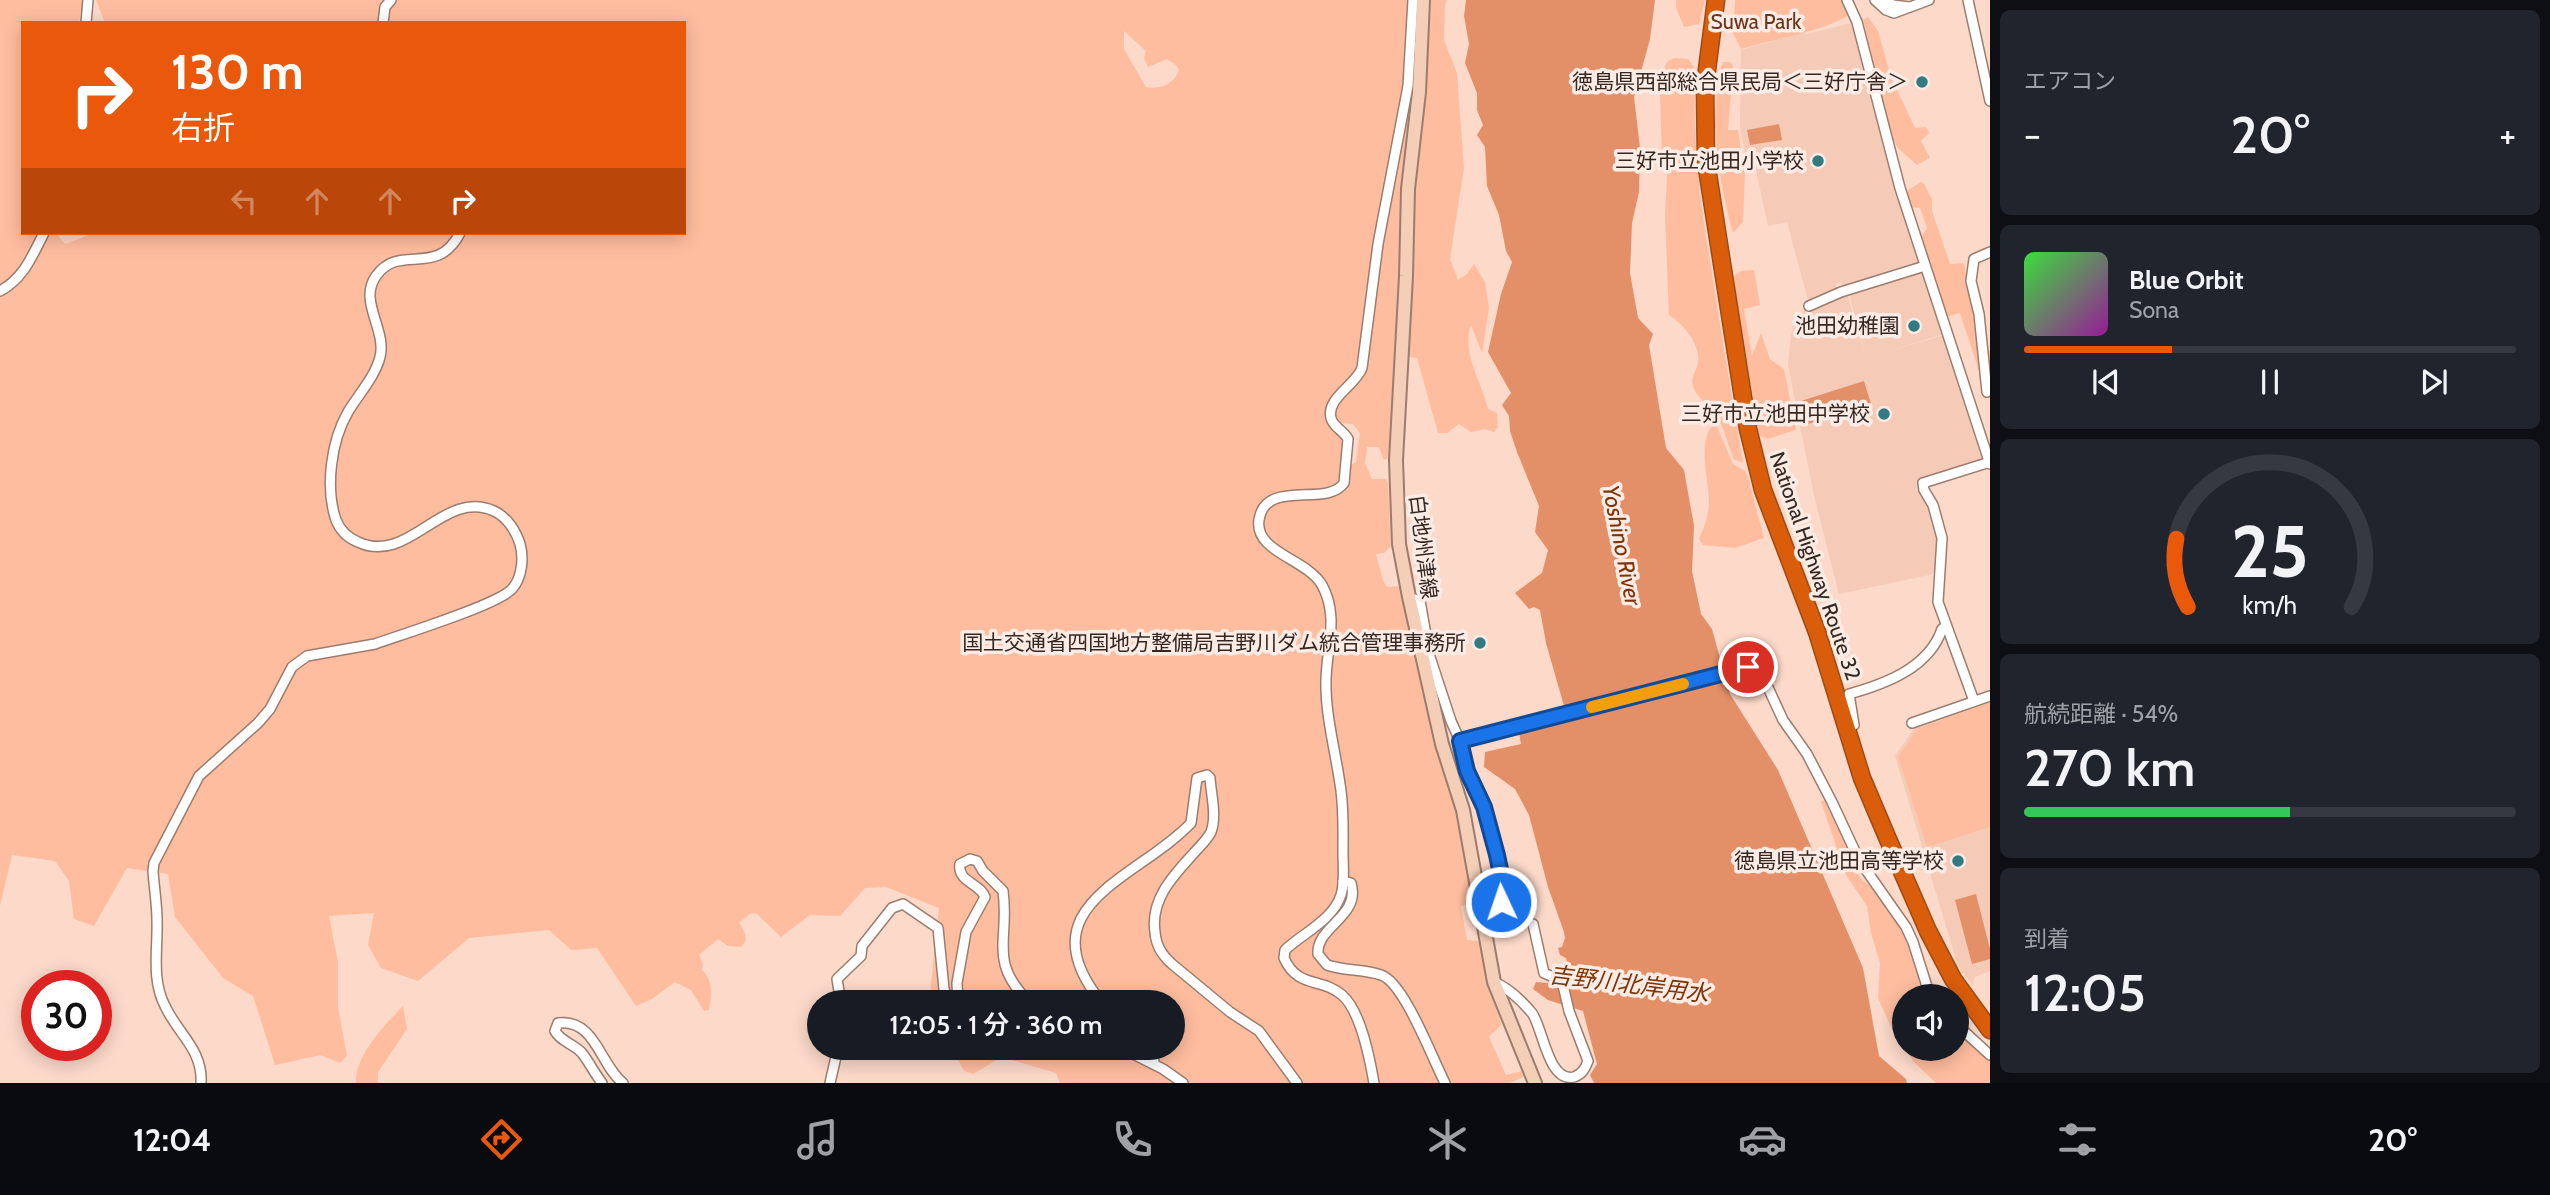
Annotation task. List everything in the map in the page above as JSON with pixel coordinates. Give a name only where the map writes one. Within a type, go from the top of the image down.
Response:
[{"type":"highway","name":"National Highway Route 32","points":[[1716,0],[1705,85],[1706,162],[1748,429],[1763,490],[1817,632],[1862,778],[1928,931],[1953,979],[1990,1030]]},
{"type":"main road","name":"白地州津線","points":[[1423,0],[1419,92],[1408,189],[1406,276],[1395,460],[1399,544],[1442,744],[1463,810],[1494,982],[1535,1083]]},
{"type":"street","points":[[86,21],[88,0]]},
{"type":"street","points":[[383,21],[385,7],[391,0]]},
{"type":"street","points":[[1374,1083],[1366,1043],[1349,1003],[1336,991],[1299,979],[1292,972],[1283,954],[1334,909],[1342,893],[1343,804],[1326,696],[1331,616],[1327,597],[1321,583],[1303,565],[1270,548],[1259,530],[1259,520],[1268,504],[1277,499],[1328,493],[1340,488],[1344,483],[1348,439],[1331,420],[1330,410],[1335,400],[1356,381],[1362,368],[1378,244],[1407,96],[1413,0]]},
{"type":"street","points":[[1847,0],[1856,17],[1897,176],[1990,463],[1923,484],[1933,505],[1942,538],[1938,602],[1974,701]]},
{"type":"street","points":[[1875,0],[1894,13],[1929,0]]},
{"type":"street","points":[[1885,0],[1893,5],[1909,7]]},
{"type":"street","points":[[1968,0],[1990,101]]},
{"type":"street","points":[[0,291],[10,286],[26,269],[43,235]]},
{"type":"street","points":[[201,1083],[199,1060],[194,1048],[165,1008],[158,990],[153,871],[154,863],[199,776],[258,723],[270,709],[292,667],[301,659],[313,654],[357,649],[374,644],[485,603],[512,589],[521,567],[522,554],[513,529],[493,510],[474,507],[458,509],[400,543],[380,548],[366,546],[345,535],[337,523],[332,502],[331,475],[340,431],[346,415],[378,363],[381,353],[382,340],[370,295],[375,277],[383,268],[394,262],[427,258],[446,252],[453,247],[459,235]]},
{"type":"street","points":[[1968,395],[1988,393],[1979,314],[1971,282],[1974,259],[1990,252]]},
{"type":"street","points":[[1809,306],[1841,292],[1925,266]]},
{"type":"street","points":[[1409,597],[1420,601],[1430,657],[1460,741],[1467,771],[1484,807],[1504,889],[1501,902],[1481,915]]},
{"type":"street","points":[[1847,729],[1854,725],[1849,694],[1866,689],[1914,666],[1930,653],[1946,626]]},
{"type":"street","points":[[1460,741],[1728,671],[1748,667],[1761,671],[1783,720],[1807,754],[1859,860],[1906,927],[1926,984]]},
{"type":"street","points":[[1912,723],[1990,696]]},
{"type":"street","points":[[1092,990],[1077,956],[1077,929],[1087,907],[1107,886],[1191,823],[1197,778],[1207,775],[1210,778],[1212,826],[1208,837],[1174,876],[1158,902],[1154,927],[1156,942],[1164,957],[1172,964],[1230,1012],[1259,1031],[1297,1083]]},
{"type":"street","points":[[957,990],[966,932],[985,897],[981,888],[963,877],[959,870],[960,864],[970,859],[977,861],[1003,891],[1003,963],[1019,990]]},
{"type":"street","points":[[1343,881],[1351,883],[1353,887],[1350,906],[1321,942],[1318,954],[1327,965],[1381,974],[1390,979],[1410,1009],[1446,1083]]},
{"type":"street","points":[[839,990],[837,979],[861,956],[862,946],[892,908],[899,904],[907,904],[938,928],[944,990]]},
{"type":"street","points":[[1494,982],[1505,987],[1532,1013],[1555,1072],[1569,1081],[1584,1070],[1588,1061],[1569,1011],[1562,981],[1544,973],[1533,924]]},
{"type":"street","points":[[602,1083],[583,1054],[557,1036],[555,1031],[558,1024],[566,1023],[588,1034],[609,1069],[623,1083]]},
{"type":"street","points":[[1969,1036],[1990,1055]]},
{"type":"street","points":[[830,1083],[835,1060]]},
{"type":"street","points":[[1145,1060],[1184,1083]]},
{"type":"street","points":[[1153,1060],[1162,1065],[1163,1069]]},
{"type":"shaded area","name":"三好市立池田小学校","points":[[1855,22],[1886,153],[1921,264],[1844,289],[1841,282],[1836,284],[1837,294],[1815,302],[1808,300],[1787,222],[1768,226],[1756,170],[1749,170],[1740,127],[1741,50]]},
{"type":"shaded area","name":"三好市立池田中学校","points":[[1922,269],[1944,334],[1885,352],[1945,335],[1985,462],[1920,481],[1937,530],[1935,572],[1839,594],[1814,495],[1788,366],[1791,334],[1805,310],[1847,294],[1867,358],[1849,294]]},
{"type":"shaded area","name":"徳島県立池田高等学校","points":[[1990,700],[1990,971],[1974,977],[1973,986],[1958,966],[1895,756],[1916,726]]},
{"type":"green space","points":[[0,0],[83,0],[79,21],[21,21],[21,235],[58,235],[65,244],[89,235],[686,235],[686,21],[104,21],[96,0],[1447,0],[1444,40],[1457,73],[1464,168],[1450,259],[1458,280],[1467,274],[1474,264],[1485,282],[1489,308],[1482,353],[1471,325],[1469,346],[1470,357],[1488,409],[1497,413],[1498,427],[1494,432],[1485,429],[1471,432],[1459,424],[1447,433],[1438,433],[1417,358],[1396,355],[1388,458],[1384,460],[1379,447],[1367,447],[1365,463],[1372,479],[1386,479],[1388,484],[1391,546],[1384,553],[1376,554],[1387,587],[1400,586],[1434,735],[1453,797],[1472,901],[1461,907],[1467,940],[1480,941],[1501,1025],[1489,1037],[1506,1075],[1522,1071],[1523,1077],[1510,1083],[1060,1083],[1056,1073],[1012,1060],[1185,1060],[1185,990],[930,990],[939,908],[886,887],[865,888],[840,916],[810,915],[781,937],[757,914],[751,913],[739,923],[746,938],[741,947],[728,946],[718,939],[699,955],[703,964],[702,970],[711,988],[709,1010],[704,1011],[691,990],[675,982],[652,999],[636,1006],[597,948],[571,950],[549,930],[469,938],[418,981],[381,968],[368,945],[374,913],[329,916],[338,962],[338,1007],[347,1056],[340,1063],[320,1055],[275,1065],[253,996],[223,978],[175,917],[168,874],[127,868],[94,926],[74,919],[69,881],[55,861],[12,855],[0,906]],"holes":[[[1124,31],[1146,51],[1144,58],[1148,67],[1167,59],[1179,70],[1174,79],[1161,87],[1146,87],[1124,49]],[[1329,404],[1339,423],[1353,424],[1360,433],[1356,462],[1350,466],[1344,488],[1334,487],[1341,481],[1344,446],[1339,432],[1328,420]]]},
{"type":"green space","points":[[1676,0],[1705,0],[1699,24],[1684,27],[1676,8]]},
{"type":"green space","name":"Suwa Park","points":[[1735,0],[1844,0],[1851,14],[1813,30],[1741,49],[1733,33]]},
{"type":"green space","points":[[1868,17],[1878,31],[1891,77],[1915,128],[1926,127],[1929,133],[1921,141],[1930,158],[1917,165],[1898,148],[1891,135],[1863,20]]},
{"type":"green space","points":[[1674,58],[1688,59],[1696,70],[1695,119],[1700,193],[1743,463],[1734,459],[1718,418],[1694,389],[1692,382],[1698,363],[1697,349],[1685,329],[1669,315],[1665,216],[1667,175],[1662,156],[1660,94],[1662,73],[1667,62]]},
{"type":"green space","points":[[1723,62],[1730,62],[1733,66],[1728,130],[1738,130],[1745,173],[1743,222],[1733,233],[1719,170],[1715,126],[1718,83]]},
{"type":"green space","points":[[1921,182],[1932,199],[1932,211],[1950,264],[1964,263],[1978,340],[1990,351],[1990,387],[1981,377],[1960,313],[1946,317],[1921,237],[1927,228],[1920,208],[1910,207],[1905,192]]},
{"type":"green space","points":[[1754,270],[1760,305],[1744,309],[1752,356],[1761,333],[1770,359],[1784,369],[1796,430],[1767,439],[1759,435],[1733,277],[1741,271]]},
{"type":"green space","points":[[1715,422],[1733,464],[1745,471],[1748,477],[1764,538],[1735,548],[1703,545],[1699,539],[1709,507],[1706,439]]},
{"type":"green space","points":[[1990,702],[1990,827],[1927,847],[1898,757],[1917,729]]},
{"type":"green space","points":[[1824,800],[1828,803],[1837,819],[1860,878],[1872,888],[1912,949],[1919,984],[1892,984],[1892,1029],[1878,998],[1880,963],[1871,933],[1867,906],[1846,875],[1821,802]]},
{"type":"green space","points":[[403,1006],[407,1029],[378,1072],[378,1083],[356,1083],[357,1072],[365,1052]]},
{"type":"green space","points":[[1969,1040],[1990,1060],[1990,1083],[1936,1083],[1913,1061],[1969,1061]]},
{"type":"green space","points":[[958,1060],[997,1060],[973,1074],[964,1071]]},
{"type":"water","points":[[1466,0],[1655,0],[1650,39],[1634,97],[1640,148],[1639,192],[1632,223],[1630,273],[1638,318],[1653,334],[1649,345],[1666,448],[1684,470],[1694,526],[1692,571],[1701,614],[1712,629],[1730,694],[1778,770],[1863,968],[1879,1056],[1906,1079],[1907,1083],[1594,1083],[1590,1075],[1597,1064],[1583,1011],[1548,1000],[1533,989],[1536,982],[1559,984],[1561,988],[1577,987],[1576,984],[1573,985],[1566,958],[1560,955],[1558,948],[1562,947],[1564,932],[1548,887],[1529,815],[1515,789],[1484,767],[1485,752],[1521,744],[1519,733],[1568,720],[1546,643],[1540,610],[1534,607],[1529,609],[1515,593],[1542,573],[1548,550],[1535,532],[1539,506],[1510,431],[1509,416],[1502,405],[1511,393],[1488,352],[1501,294],[1512,262],[1506,251],[1499,215],[1487,186],[1485,147],[1477,135],[1483,125],[1477,110],[1477,93],[1465,63],[1469,44],[1464,16]]},
{"type":"water","points":[[1779,124],[1782,140],[1750,145],[1747,130]]},
{"type":"water","points":[[1864,381],[1871,404],[1808,424],[1801,401]]},
{"type":"water","points":[[1976,894],[1990,949],[1990,959],[1972,964],[1955,900]]},
{"type":"slow traffic","points":[[1592,707],[1683,684]]},
{"type":"place","name":"徳島県西部総合県民局＜三好庁舎＞","points":[[1922,82]]},
{"type":"place","name":"三好市立池田小学校","points":[[1818,161]]},
{"type":"place","name":"池田幼稚園","points":[[1914,326]]},
{"type":"place","name":"三好市立池田中学校","points":[[1884,414]]},
{"type":"place","name":"国土交通省四国地方整備局吉野川ダム統合管理事務所","points":[[1480,643]]},
{"type":"place","name":"徳島県立池田高等学校","points":[[1958,861]]},
{"type":"route","points":[[1501,902],[1504,889],[1497,855],[1484,807],[1467,771],[1460,741],[1748,667]]},
{"type":"water label","name":"Yoshino River","points":[[1622,545]]},
{"type":"water label","name":"吉野川北岸用水","points":[[1629,984]]}]
